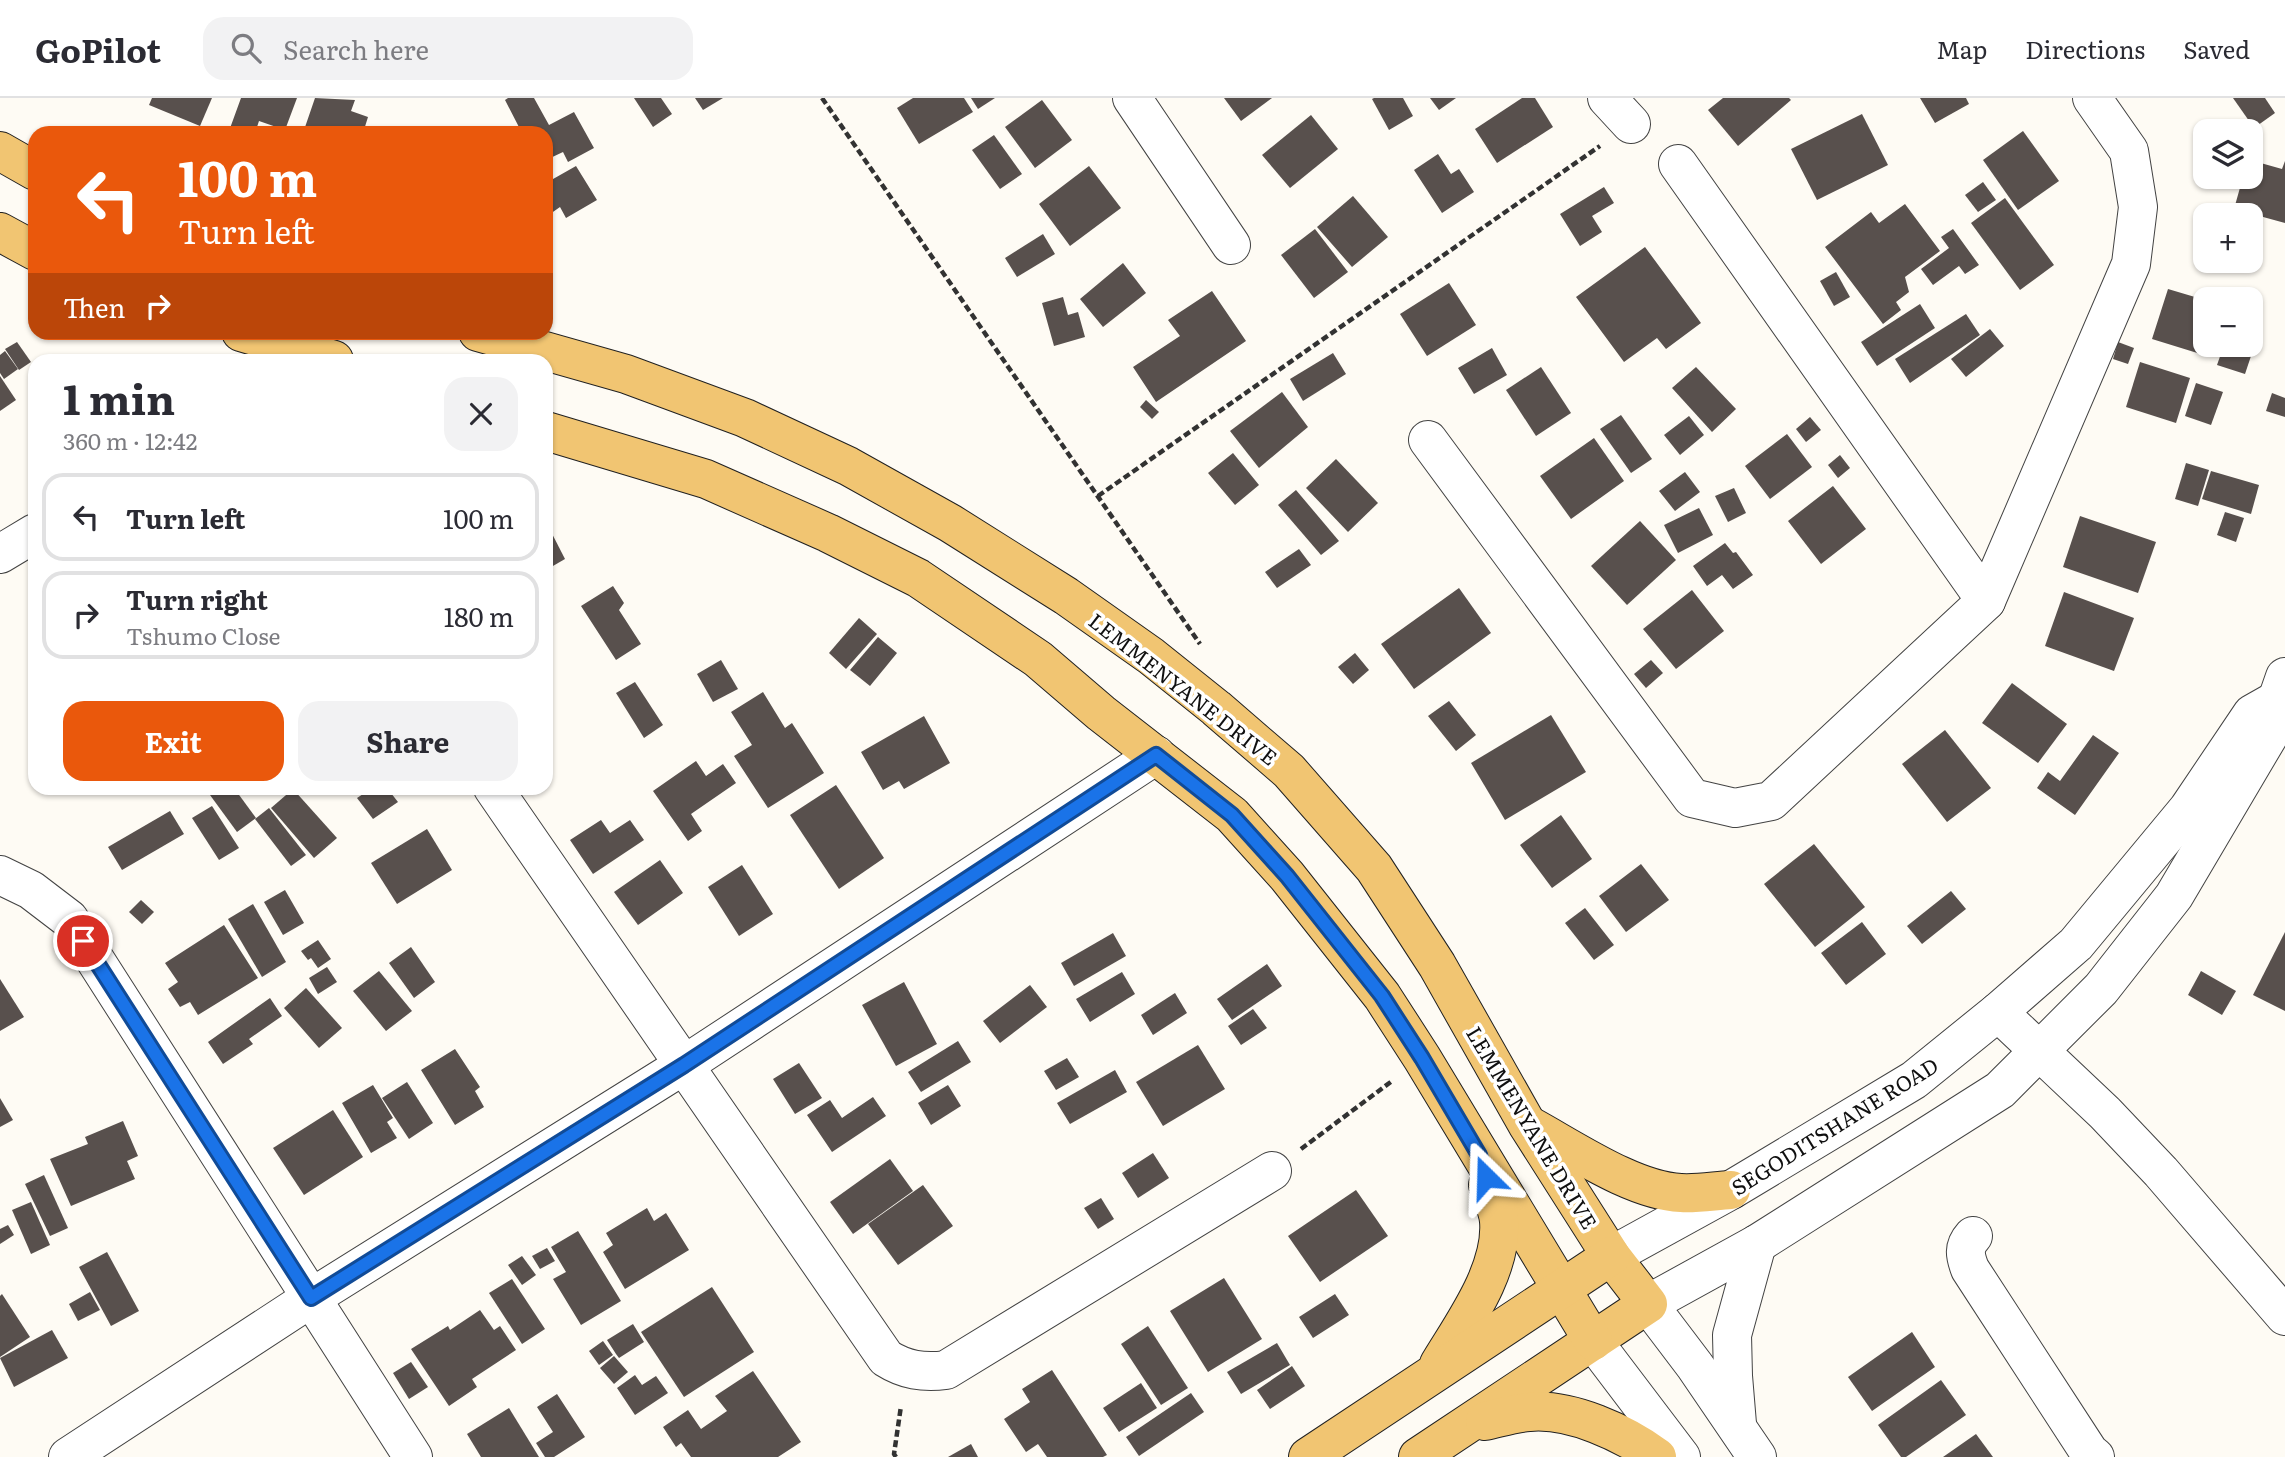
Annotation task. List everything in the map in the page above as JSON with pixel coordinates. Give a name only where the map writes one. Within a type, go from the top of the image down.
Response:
[{"type":"main road","points":[[0,152],[28,167]]},
{"type":"main road","points":[[0,232],[28,247]]},
{"type":"main road","points":[[266,340],[310,354]]},
{"type":"main road","name":"LEMMENYANE DRIVE","points":[[506,340],[626,374],[745,418],[848,466],[973,537],[1066,596],[1151,656],[1216,708],[1289,771],[1374,868],[1437,965],[1527,1124],[1611,1256],[1648,1304]]},
{"type":"main road","points":[[553,433],[706,479],[828,533],[918,578],[1038,659],[1232,815],[1287,876],[1382,996],[1593,1341]]},
{"type":"main road","points":[[1527,1124],[1611,1171],[1653,1187],[1681,1193],[1731,1190]]},
{"type":"main road","points":[[1434,1372],[1477,1301],[1496,1256],[1499,1220],[1479,1155]]},
{"type":"main road","name":"SEGODITSHANE ROAD","points":[[1308,1457],[1611,1256]]},
{"type":"main road","name":"SEGODITSHANE ROAD","points":[[1418,1457],[1648,1304]]},
{"type":"main road","points":[[1469,1424],[1530,1412],[1581,1417],[1635,1441],[1657,1457]]},
{"type":"street","points":[[1132,98],[1231,245]]},
{"type":"street","points":[[1428,440],[1692,798],[1735,808],[1771,801],[1986,601],[2131,264],[2138,207],[2129,151],[2092,98]]},
{"type":"street","points":[[1678,164],[1986,601]]},
{"type":"street","points":[[0,554],[28,537]]},
{"type":"street","name":"SEGODITSHANE ROAD","points":[[1611,1256],[1731,1190],[1914,1080],[1998,1012],[2076,944],[2188,809],[2252,714],[2281,688]]},
{"type":"street","name":"SEGODITSHANE ROAD","points":[[1648,1304],[1757,1244],[2000,1090],[2040,1052],[2101,989],[2174,896],[2276,725],[2281,688]]},
{"type":"street","points":[[68,1457],[311,1298],[684,1065],[1156,755]]},
{"type":"street","points":[[499,795],[886,1359],[907,1369],[931,1372],[946,1370],[1272,1171]]},
{"type":"street","points":[[0,875],[31,890],[69,919],[413,1457]]},
{"type":"street","points":[[1998,1012],[2103,1118],[2273,1310]]},
{"type":"street","points":[[1747,1442],[1732,1376],[1732,1335],[1757,1244]]},
{"type":"street","points":[[1989,1276],[2097,1449]]},
{"type":"street","name":"LEMMENYANE DRIVE","points":[[1648,1304],[1747,1442]]},
{"type":"street","points":[[1593,1341],[1681,1457]]},
{"type":"path","points":[[822,98],[1201,645]]},
{"type":"path","points":[[1098,496],[1619,111]]},
{"type":"path","points":[[1272,1171],[1422,1058]]},
{"type":"path","points":[[896,1457],[894,1454],[907,1369]]},
{"type":"building","points":[[152,98],[212,98],[200,126],[149,105]]},
{"type":"building","points":[[241,98],[297,98],[286,126],[273,126],[259,121],[257,126],[231,126]]},
{"type":"building","points":[[315,98],[355,100],[351,111],[368,117],[365,126],[305,126]]},
{"type":"building","points":[[534,98],[549,125],[574,112],[594,148],[568,162],[563,152],[553,157],[553,126],[518,126],[505,100]]},
{"type":"building","points":[[634,98],[661,98],[672,114],[653,127]]},
{"type":"building","points":[[695,98],[723,98],[703,110]]},
{"type":"building","points":[[913,98],[964,98],[973,112],[919,144],[897,108]]},
{"type":"building","points":[[971,98],[995,98],[978,109]]},
{"type":"building","points":[[1224,98],[1272,98],[1241,121]]},
{"type":"building","points":[[1403,98],[1413,116],[1389,130],[1372,99]]},
{"type":"building","points":[[1430,98],[1456,98],[1439,110]]},
{"type":"building","points":[[1522,98],[1535,98],[1553,127],[1497,163],[1475,129]]},
{"type":"building","points":[[1723,98],[1791,100],[1738,146],[1708,110]]},
{"type":"building","points":[[1920,98],[1966,98],[1969,104],[1935,123]]},
{"type":"building","points":[[2233,98],[2265,98],[2275,113],[2263,122],[2263,119],[2248,119]]},
{"type":"building","points":[[1042,100],[1072,140],[1035,168],[1005,127]]},
{"type":"building","points":[[1862,114],[1888,165],[1817,200],[1791,149]]},
{"type":"building","points":[[1311,115],[1338,149],[1290,188],[1262,155]]},
{"type":"building","points":[[2023,131],[2059,181],[2018,210],[1983,160]]},
{"type":"building","points":[[994,135],[1022,174],[1000,189],[972,150]]},
{"type":"building","points":[[1438,154],[1451,174],[1459,169],[1474,192],[1442,213],[1414,170]]},
{"type":"building","points":[[2285,161],[2285,223],[2263,217],[2263,203],[2236,203],[2240,189],[2263,189],[2263,164],[2282,169]]},
{"type":"building","points":[[576,166],[597,200],[566,218],[560,207],[553,212],[553,179]]},
{"type":"building","points":[[1089,166],[1121,208],[1070,246],[1039,204]]},
{"type":"building","points":[[1983,182],[1996,200],[1978,212],[1965,195]]},
{"type":"building","points":[[1604,187],[1614,203],[1592,216],[1602,232],[1580,246],[1560,214]]},
{"type":"building","points":[[1353,196],[1388,237],[1352,267],[1317,227]]},
{"type":"building","points":[[2005,198],[2054,265],[2020,290],[1971,223]]},
{"type":"building","points":[[1905,204],[1940,251],[1905,277],[1909,292],[1896,302],[1901,310],[1883,324],[1825,247],[1871,212],[1879,223]]},
{"type":"building","points":[[1315,229],[1348,272],[1314,298],[1281,255]]},
{"type":"building","points":[[1953,229],[1979,265],[1965,274],[1959,266],[1933,285],[1921,269],[1949,248],[1941,237]]},
{"type":"building","points":[[1043,234],[1055,254],[1017,277],[1005,258]]},
{"type":"building","points":[[1645,247],[1701,323],[1666,349],[1657,338],[1624,362],[1576,297]]},
{"type":"building","points":[[1123,263],[1146,293],[1103,327],[1080,299]]},
{"type":"building","points":[[1836,272],[1850,297],[1834,306],[1820,281]]},
{"type":"building","points":[[1449,283],[1476,325],[1427,356],[1400,314]]},
{"type":"building","points":[[2168,289],[2193,296],[2193,352],[2152,339]]},
{"type":"building","points":[[1212,291],[1246,341],[1156,402],[1133,367],[1180,336],[1168,320]]},
{"type":"building","points":[[1063,297],[1068,315],[1078,312],[1085,337],[1054,346],[1042,303]]},
{"type":"building","points":[[1920,304],[1935,328],[1877,366],[1861,342]]},
{"type":"building","points":[[1966,314],[1980,335],[1910,383],[1895,359]]},
{"type":"building","points":[[1990,329],[2004,346],[1966,377],[1951,359]]},
{"type":"building","points":[[17,342],[28,358],[28,364],[19,370],[5,349]]},
{"type":"building","points":[[2118,342],[2134,348],[2128,364],[2113,359]]},
{"type":"building","points":[[1492,348],[1507,375],[1474,394],[1458,368]]},
{"type":"building","points":[[5,351],[18,369],[4,379],[0,373],[0,355]]},
{"type":"building","points":[[1333,353],[1346,374],[1303,401],[1290,379]]},
{"type":"building","points":[[2220,357],[2251,357],[2245,374],[2217,365]]},
{"type":"building","points":[[2140,362],[2190,378],[2176,423],[2126,407]]},
{"type":"building","points":[[1541,367],[1571,413],[1536,436],[1506,390]]},
{"type":"building","points":[[1696,367],[1736,409],[1712,432],[1672,388]]},
{"type":"building","points":[[0,376],[16,400],[0,411]]},
{"type":"building","points":[[2196,383],[2223,392],[2211,425],[2185,416]]},
{"type":"building","points":[[1282,392],[1308,427],[1259,468],[1230,431]]},
{"type":"building","points":[[2272,393],[2285,398],[2285,417],[2266,411]]},
{"type":"building","points":[[1146,400],[1159,412],[1152,419],[1140,407]]},
{"type":"building","points":[[1621,415],[1652,459],[1631,473],[1600,429]]},
{"type":"building","points":[[1689,416],[1704,435],[1680,455],[1664,435]]},
{"type":"building","points":[[1810,417],[1821,430],[1806,442],[1796,429]]},
{"type":"building","points":[[1787,434],[1812,467],[1770,499],[1745,466]]},
{"type":"building","points":[[1594,438],[1624,481],[1571,519],[1540,476]]},
{"type":"building","points":[[1233,453],[1259,485],[1235,505],[1208,473]]},
{"type":"building","points":[[1840,455],[1850,468],[1838,478],[1828,465]]},
{"type":"building","points":[[1336,459],[1378,503],[1348,532],[1306,488]]},
{"type":"building","points":[[2186,463],[2209,470],[2198,506],[2175,499]]},
{"type":"building","points":[[2211,471],[2259,485],[2251,514],[2202,499]]},
{"type":"building","points":[[1685,472],[1700,492],[1675,511],[1659,491]]},
{"type":"building","points":[[1833,486],[1866,529],[1821,564],[1788,521]]},
{"type":"building","points":[[1734,488],[1746,513],[1728,522],[1715,496]]},
{"type":"building","points":[[1296,490],[1339,541],[1321,555],[1278,505]]},
{"type":"building","points":[[1699,508],[1713,535],[1678,553],[1664,525]]},
{"type":"building","points":[[2225,512],[2244,518],[2236,542],[2217,535]]},
{"type":"building","points":[[2080,516],[2156,542],[2138,593],[2063,567]]},
{"type":"building","points":[[1640,521],[1676,560],[1627,605],[1591,566]]},
{"type":"building","points":[[553,536],[565,559],[553,566]]},
{"type":"building","points":[[1725,543],[1733,553],[1736,552],[1753,575],[1733,589],[1722,575],[1707,586],[1693,566]]},
{"type":"building","points":[[1299,549],[1311,565],[1277,588],[1265,572]]},
{"type":"building","points":[[613,586],[624,603],[619,610],[641,644],[616,660],[581,606]]},
{"type":"building","points":[[1459,588],[1491,633],[1414,689],[1381,644]]},
{"type":"building","points":[[1692,590],[1724,631],[1676,669],[1643,629]]},
{"type":"building","points":[[2064,592],[2134,618],[2114,671],[2045,646]]},
{"type":"building","points":[[859,618],[877,634],[846,669],[829,653]]},
{"type":"building","points":[[878,637],[897,653],[870,686],[850,670]]},
{"type":"building","points":[[1355,653],[1369,670],[1353,684],[1338,667]]},
{"type":"building","points":[[721,660],[738,689],[713,702],[697,674]]},
{"type":"building","points":[[1651,660],[1663,673],[1646,688],[1634,674]]},
{"type":"building","points":[[635,682],[663,725],[644,738],[616,693]]},
{"type":"building","points":[[2012,683],[2067,724],[2038,763],[1982,723]]},
{"type":"building","points":[[763,692],[785,728],[792,723],[824,773],[768,808],[734,756],[752,745],[731,712]]},
{"type":"building","points":[[1449,701],[1476,735],[1456,751],[1428,716]]},
{"type":"building","points":[[1551,715],[1586,772],[1505,820],[1471,763]]},
{"type":"building","points":[[924,716],[950,763],[904,789],[899,781],[883,790],[861,752]]},
{"type":"building","points":[[1945,730],[1991,788],[1947,822],[1902,764]]},
{"type":"building","points":[[2093,735],[2119,753],[2075,815],[2037,788],[2048,772],[2060,781]]},
{"type":"building","points":[[696,761],[706,776],[723,764],[736,783],[691,814],[702,831],[688,841],[653,791]]},
{"type":"building","points":[[836,785],[884,858],[839,889],[790,815]]},
{"type":"building","points":[[210,795],[239,795],[256,818],[237,832]]},
{"type":"building","points":[[286,795],[298,795],[337,838],[314,858],[271,808]]},
{"type":"building","points":[[362,795],[392,795],[398,802],[373,819],[357,798]]},
{"type":"building","points":[[212,806],[239,848],[219,860],[192,818]]},
{"type":"building","points":[[269,808],[306,855],[291,866],[255,819]]},
{"type":"building","points":[[170,811],[184,834],[122,870],[108,847]]},
{"type":"building","points":[[1561,815],[1592,859],[1552,888],[1520,845]]},
{"type":"building","points":[[601,820],[610,833],[630,820],[644,840],[593,874],[570,840]]},
{"type":"building","points":[[427,829],[452,870],[397,904],[371,863]]},
{"type":"building","points":[[1814,844],[1865,907],[1815,947],[1764,884]]},
{"type":"building","points":[[660,860],[683,893],[638,925],[614,892]]},
{"type":"building","points":[[1641,864],[1669,900],[1626,932],[1599,896]]},
{"type":"building","points":[[742,865],[773,914],[739,936],[708,887]]},
{"type":"building","points":[[285,890],[304,923],[283,935],[264,902]]},
{"type":"building","points":[[1951,891],[1966,909],[1922,944],[1907,926]]},
{"type":"building","points":[[141,900],[154,912],[142,924],[129,912]]},
{"type":"building","points":[[253,904],[286,962],[262,977],[228,919]]},
{"type":"building","points":[[1585,908],[1614,945],[1594,960],[1565,923]]},
{"type":"building","points":[[1862,922],[1886,954],[1846,985],[1821,953]]},
{"type":"building","points":[[224,925],[258,978],[198,1015],[190,1002],[180,1007],[168,989],[178,982],[165,963]]},
{"type":"building","points":[[2285,932],[2285,1011],[2253,995]]},
{"type":"building","points":[[1113,933],[1126,956],[1074,986],[1061,963]]},
{"type":"building","points":[[318,940],[331,959],[318,968],[311,958],[308,960],[301,951]]},
{"type":"building","points":[[411,947],[435,982],[414,998],[389,963]]},
{"type":"building","points":[[1267,964],[1282,986],[1232,1020],[1217,999]]},
{"type":"building","points":[[327,967],[337,982],[318,994],[309,978]]},
{"type":"building","points":[[379,971],[412,1011],[386,1031],[353,991]]},
{"type":"building","points":[[2201,971],[2236,991],[2222,1015],[2188,995]]},
{"type":"building","points":[[1122,972],[1135,994],[1090,1022],[1076,999]]},
{"type":"building","points":[[0,979],[24,1017],[0,1031]]},
{"type":"building","points":[[904,982],[937,1044],[896,1066],[862,1005]]},
{"type":"building","points":[[1030,985],[1047,1007],[1000,1043],[983,1021]]},
{"type":"building","points":[[306,988],[342,1028],[319,1048],[284,1008]]},
{"type":"building","points":[[1175,993],[1187,1013],[1153,1035],[1141,1015]]},
{"type":"building","points":[[270,998],[282,1016],[249,1039],[253,1044],[223,1064],[208,1042]]},
{"type":"building","points":[[1253,1009],[1267,1028],[1241,1045],[1228,1026]]},
{"type":"building","points":[[958,1041],[971,1062],[921,1092],[908,1072]]},
{"type":"building","points":[[1198,1045],[1225,1089],[1163,1126],[1136,1082]]},
{"type":"building","points":[[455,1049],[480,1087],[475,1091],[484,1107],[455,1125],[421,1070]]},
{"type":"building","points":[[1067,1058],[1079,1077],[1056,1090],[1044,1071]]},
{"type":"building","points":[[799,1063],[822,1098],[795,1114],[773,1079]]},
{"type":"building","points":[[1115,1070],[1127,1092],[1070,1124],[1057,1103]]},
{"type":"building","points":[[407,1082],[433,1123],[409,1139],[382,1098]]},
{"type":"building","points":[[373,1085],[393,1118],[387,1122],[397,1138],[371,1153],[342,1103]]},
{"type":"building","points":[[948,1085],[961,1106],[931,1125],[918,1103]]},
{"type":"building","points":[[873,1097],[886,1116],[832,1152],[807,1115],[830,1100],[842,1118]]},
{"type":"building","points":[[0,1098],[13,1120],[0,1127]]},
{"type":"building","points":[[333,1110],[363,1157],[304,1195],[273,1148]]},
{"type":"building","points":[[123,1121],[138,1156],[127,1161],[135,1179],[71,1206],[50,1159],[88,1144],[85,1137]]},
{"type":"building","points":[[1153,1153],[1169,1178],[1138,1198],[1122,1173]]},
{"type":"building","points":[[890,1159],[913,1191],[853,1234],[830,1202]]},
{"type":"building","points":[[44,1175],[68,1228],[50,1236],[25,1184]]},
{"type":"building","points":[[923,1185],[953,1226],[898,1265],[868,1224]]},
{"type":"building","points":[[1356,1190],[1388,1236],[1320,1282],[1288,1236]]},
{"type":"building","points":[[1101,1198],[1114,1219],[1098,1229],[1084,1208]]},
{"type":"building","points":[[31,1202],[50,1245],[31,1254],[12,1210]]},
{"type":"building","points":[[647,1208],[654,1221],[666,1213],[689,1250],[625,1289],[603,1252],[613,1245],[606,1233]]},
{"type":"building","points":[[8,1225],[14,1235],[0,1244],[0,1229]]},
{"type":"building","points":[[578,1231],[621,1301],[581,1325],[553,1279],[566,1272],[551,1247]]},
{"type":"building","points":[[547,1248],[555,1261],[540,1269],[532,1256]]},
{"type":"building","points":[[107,1252],[139,1311],[111,1326],[79,1267]]},
{"type":"building","points":[[522,1256],[536,1275],[522,1285],[508,1265]]},
{"type":"building","points":[[1224,1278],[1262,1339],[1208,1372],[1170,1311]]},
{"type":"building","points":[[512,1279],[545,1329],[522,1344],[489,1293]]},
{"type":"building","points":[[712,1287],[754,1352],[684,1397],[641,1332]]},
{"type":"building","points":[[90,1292],[100,1310],[78,1321],[69,1304]]},
{"type":"building","points":[[2,1294],[30,1337],[0,1357],[0,1296]]},
{"type":"building","points":[[1335,1294],[1349,1315],[1313,1338],[1299,1317]]},
{"type":"building","points":[[480,1310],[494,1330],[500,1326],[516,1350],[472,1379],[477,1387],[449,1406],[411,1349],[448,1326],[450,1330]]},
{"type":"building","points":[[633,1324],[644,1342],[619,1358],[607,1340]]},
{"type":"building","points":[[1148,1326],[1188,1388],[1161,1405],[1121,1344]]},
{"type":"building","points":[[52,1330],[68,1358],[14,1387],[0,1358]]},
{"type":"building","points":[[1912,1332],[1935,1367],[1872,1411],[1848,1377]]},
{"type":"building","points":[[603,1341],[613,1355],[599,1365],[589,1351]]},
{"type":"building","points":[[1277,1343],[1290,1365],[1241,1394],[1227,1372]]},
{"type":"building","points":[[614,1356],[628,1372],[614,1384],[600,1368]]},
{"type":"building","points":[[411,1362],[428,1387],[409,1399],[393,1373]]},
{"type":"building","points":[[1292,1366],[1305,1386],[1270,1409],[1257,1390]]},
{"type":"building","points":[[1052,1370],[1107,1455],[1047,1457],[1038,1444],[1026,1452],[1004,1419],[1030,1402],[1022,1389]]},
{"type":"building","points":[[753,1371],[801,1442],[778,1457],[691,1457],[681,1443],[676,1447],[663,1427],[688,1410],[701,1429],[727,1411],[715,1396]]},
{"type":"building","points":[[635,1375],[642,1385],[656,1376],[668,1393],[635,1415],[617,1388]]},
{"type":"building","points":[[1941,1380],[1966,1415],[1906,1457],[1901,1457],[1878,1425]]},
{"type":"building","points":[[1141,1383],[1157,1408],[1119,1432],[1103,1408]]},
{"type":"building","points":[[1191,1393],[1204,1412],[1139,1456],[1126,1437]]},
{"type":"building","points":[[557,1394],[585,1437],[554,1457],[545,1457],[536,1443],[553,1432],[537,1407]]},
{"type":"building","points":[[509,1408],[539,1457],[481,1457],[467,1434]]},
{"type":"building","points":[[1976,1434],[1993,1457],[1943,1457]]},
{"type":"building","points":[[971,1444],[978,1457],[948,1457]]},
{"type":"route","points":[[83,941],[311,1298],[684,1065],[1156,755],[1232,815],[1287,876],[1382,996],[1479,1155],[1486,1177]]}]
